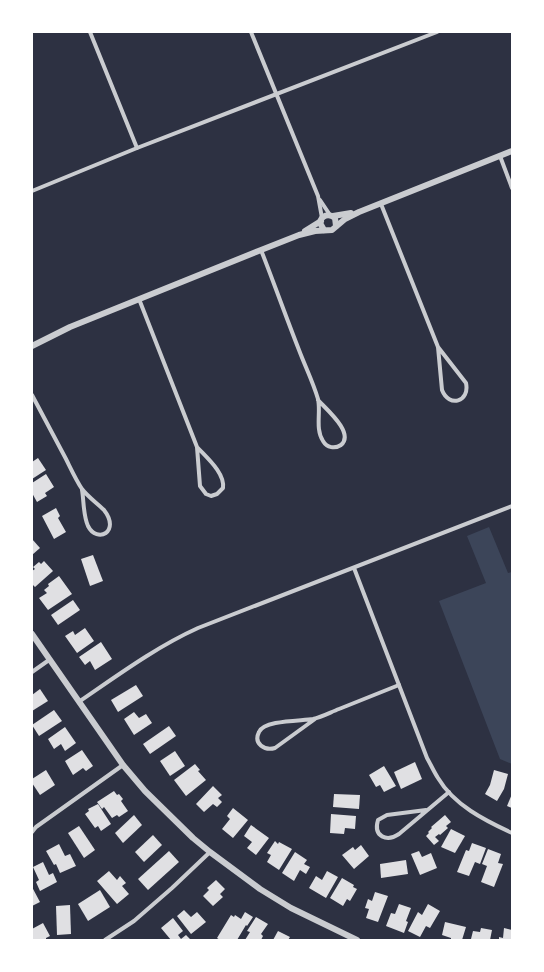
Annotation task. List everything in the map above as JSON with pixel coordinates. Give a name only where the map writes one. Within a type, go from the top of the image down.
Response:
[{"type":"street","points":[[90,32],[137,148]]},
{"type":"street","points":[[251,32],[318,196],[336,220],[336,226]]},
{"type":"street","points":[[32,191],[137,148],[437,32]]},
{"type":"street","points":[[32,346],[70,327],[261,250],[299,236],[324,230],[332,230],[345,219],[359,212],[512,151]]},
{"type":"street","points":[[500,156],[512,188]]},
{"type":"street","points":[[318,196],[321,226],[324,230]]},
{"type":"street","points":[[382,204],[438,347],[466,383],[467,389],[464,397],[460,399],[452,401],[444,395],[441,385],[438,347]]},
{"type":"street","points":[[299,236],[326,215],[332,216],[359,212]]},
{"type":"street","points":[[261,250],[318,400],[321,437],[326,445],[333,448],[337,447],[343,442],[343,429],[318,400]]},
{"type":"street","points":[[139,299],[198,447],[224,483],[223,488],[217,494],[211,496],[206,494],[200,486],[198,447]]},
{"type":"street","points":[[32,395],[82,490],[108,515],[111,525],[110,529],[104,533],[97,535],[92,532],[89,527],[85,513],[82,490]]},
{"type":"street","points":[[80,702],[131,666],[177,638],[198,628],[512,506]]},
{"type":"street","points":[[354,568],[428,758],[438,779],[448,792],[484,821],[512,833]]},
{"type":"street","points":[[32,634],[123,765],[145,791],[193,838],[260,890],[291,908],[357,940]]},
{"type":"street","points":[[32,672],[49,660]]},
{"type":"street","points":[[315,718],[275,748],[270,750],[261,746],[258,740],[257,736],[260,730],[266,726],[315,718],[399,685]]},
{"type":"street","points":[[32,832],[34,828],[123,765]]},
{"type":"street","points":[[426,810],[387,815],[378,820],[378,832],[383,837],[388,839],[400,834],[448,792]]},
{"type":"street","points":[[105,940],[139,916],[172,888],[210,852]]},
{"type":"shaded area","points":[[489,527],[508,573],[512,572],[512,764],[500,759],[439,601],[486,583],[467,536]]},
{"type":"building","points":[[38,458],[46,470],[32,479],[32,462]]},
{"type":"building","points":[[46,474],[54,487],[45,493],[47,496],[37,502],[32,493],[32,483]]},
{"type":"building","points":[[56,508],[60,516],[58,518],[66,532],[54,539],[42,516]]},
{"type":"building","points":[[32,539],[40,548],[32,555]]},
{"type":"building","points":[[93,555],[103,581],[90,586],[81,559]]},
{"type":"building","points":[[44,561],[53,571],[35,587],[32,584],[32,571],[35,569],[33,567],[39,562],[41,564]]},
{"type":"building","points":[[59,576],[72,594],[48,610],[39,598],[47,593],[44,590],[49,586],[48,584]]},
{"type":"building","points":[[73,600],[80,610],[58,625],[51,615]]},
{"type":"building","points":[[85,628],[94,641],[77,653],[65,636],[73,631],[75,635]]},
{"type":"building","points":[[101,642],[112,659],[95,670],[90,661],[85,665],[79,657]]},
{"type":"building","points":[[136,685],[143,696],[118,712],[111,700]]},
{"type":"building","points":[[40,689],[48,701],[32,711],[32,695]]},
{"type":"building","points":[[54,710],[62,721],[39,736],[32,725]]},
{"type":"building","points":[[134,712],[139,718],[146,714],[152,723],[134,735],[124,719]]},
{"type":"building","points":[[169,726],[176,736],[150,754],[143,744]]},
{"type":"building","points":[[65,727],[76,743],[65,751],[61,744],[54,749],[48,739]]},
{"type":"building","points":[[82,750],[93,766],[86,771],[83,768],[73,775],[65,761]]},
{"type":"building","points":[[175,751],[185,766],[170,776],[160,761]]},
{"type":"building","points":[[415,762],[422,779],[401,789],[394,772]]},
{"type":"building","points":[[195,764],[200,770],[198,771],[206,780],[186,796],[174,780]]},
{"type":"building","points":[[384,766],[396,786],[384,792],[380,785],[376,787],[369,775]]},
{"type":"building","points":[[46,770],[55,785],[40,795],[32,783],[32,779]]},
{"type":"building","points":[[494,770],[508,774],[504,789],[497,801],[485,794],[490,785]]},
{"type":"building","points":[[213,786],[222,795],[218,798],[222,802],[217,807],[213,804],[204,812],[196,804]]},
{"type":"building","points":[[114,791],[123,799],[121,801],[128,811],[119,817],[117,815],[112,818],[104,807],[102,809],[97,802]]},
{"type":"building","points":[[334,794],[360,795],[359,809],[333,807]]},
{"type":"building","points":[[512,794],[512,808],[507,806]]},
{"type":"building","points":[[98,804],[111,824],[101,831],[98,826],[95,828],[85,814],[89,811],[88,809]]},
{"type":"building","points":[[233,808],[248,820],[233,838],[222,829],[230,819],[227,816]]},
{"type":"building","points":[[331,814],[356,816],[355,829],[345,828],[344,834],[330,833]]},
{"type":"building","points":[[134,815],[142,825],[123,843],[115,833]]},
{"type":"building","points":[[445,815],[451,822],[446,826],[448,828],[440,835],[439,834],[435,837],[439,841],[434,845],[426,836],[432,828],[431,827]]},
{"type":"building","points":[[251,825],[269,838],[256,855],[247,848],[252,842],[244,836]]},
{"type":"building","points":[[79,826],[95,850],[84,858],[68,833]]},
{"type":"building","points":[[451,829],[465,836],[455,853],[441,847]]},
{"type":"building","points":[[153,835],[162,845],[144,862],[135,852]]},
{"type":"building","points":[[275,841],[278,844],[279,842],[292,849],[279,870],[267,862],[271,855],[267,853]]},
{"type":"building","points":[[472,843],[486,848],[480,864],[475,862],[469,876],[457,872],[466,850],[469,851]]},
{"type":"building","points":[[59,844],[65,856],[70,854],[76,866],[60,873],[56,864],[54,865],[46,851]]},
{"type":"building","points":[[361,845],[369,856],[354,869],[342,855],[353,847],[355,850]]},
{"type":"building","points":[[488,849],[501,854],[498,863],[503,864],[494,887],[481,882],[487,866],[482,864]]},
{"type":"building","points":[[169,851],[179,862],[148,890],[138,879]]},
{"type":"building","points":[[419,851],[422,857],[431,853],[437,868],[420,875],[411,854]]},
{"type":"building","points":[[295,852],[307,860],[304,864],[310,867],[306,874],[300,870],[294,881],[282,873]]},
{"type":"building","points":[[406,860],[408,874],[381,878],[380,864]]},
{"type":"building","points":[[43,862],[49,875],[53,873],[57,882],[40,891],[36,882],[39,880],[33,867]]},
{"type":"building","points":[[109,871],[117,880],[120,876],[126,883],[122,886],[129,894],[117,904],[97,881]]},
{"type":"building","points":[[327,871],[338,877],[326,898],[309,888],[316,876],[322,880]]},
{"type":"building","points":[[342,878],[354,885],[353,887],[357,889],[350,901],[347,899],[343,906],[330,898]]},
{"type":"building","points":[[216,880],[225,889],[220,894],[223,897],[213,906],[203,896],[209,890],[207,888]]},
{"type":"building","points":[[32,887],[40,902],[32,906]]},
{"type":"building","points":[[100,890],[110,907],[88,921],[78,904]]},
{"type":"building","points":[[375,892],[388,896],[378,922],[366,918],[369,909],[365,908],[368,899],[372,901]]},
{"type":"building","points":[[399,904],[411,908],[406,921],[408,922],[404,933],[386,926],[391,913],[395,914]]},
{"type":"building","points":[[428,904],[440,911],[430,928],[426,926],[420,937],[408,931],[418,912],[422,915]]},
{"type":"building","points":[[70,905],[71,934],[57,935],[56,906]]},
{"type":"building","points":[[184,910],[191,917],[197,912],[206,922],[191,934],[177,916]]},
{"type":"building","points":[[245,912],[253,917],[237,940],[220,940],[217,938],[231,915],[234,917],[235,915],[241,919]]},
{"type":"building","points":[[256,917],[268,924],[261,934],[263,936],[261,940],[245,940],[250,932],[247,931]]},
{"type":"building","points":[[173,918],[183,931],[178,935],[181,939],[186,935],[191,940],[171,940],[161,928]]},
{"type":"building","points":[[445,922],[466,927],[462,940],[451,940],[451,938],[442,935]]},
{"type":"building","points":[[43,923],[50,936],[46,938],[46,940],[32,940],[32,929]]},
{"type":"building","points":[[481,928],[492,930],[490,940],[471,939],[473,931],[480,932]]},
{"type":"building","points":[[504,928],[512,930],[512,940],[499,940],[499,937],[503,938]]},
{"type":"building","points":[[278,931],[290,937],[288,940],[273,940]]}]
